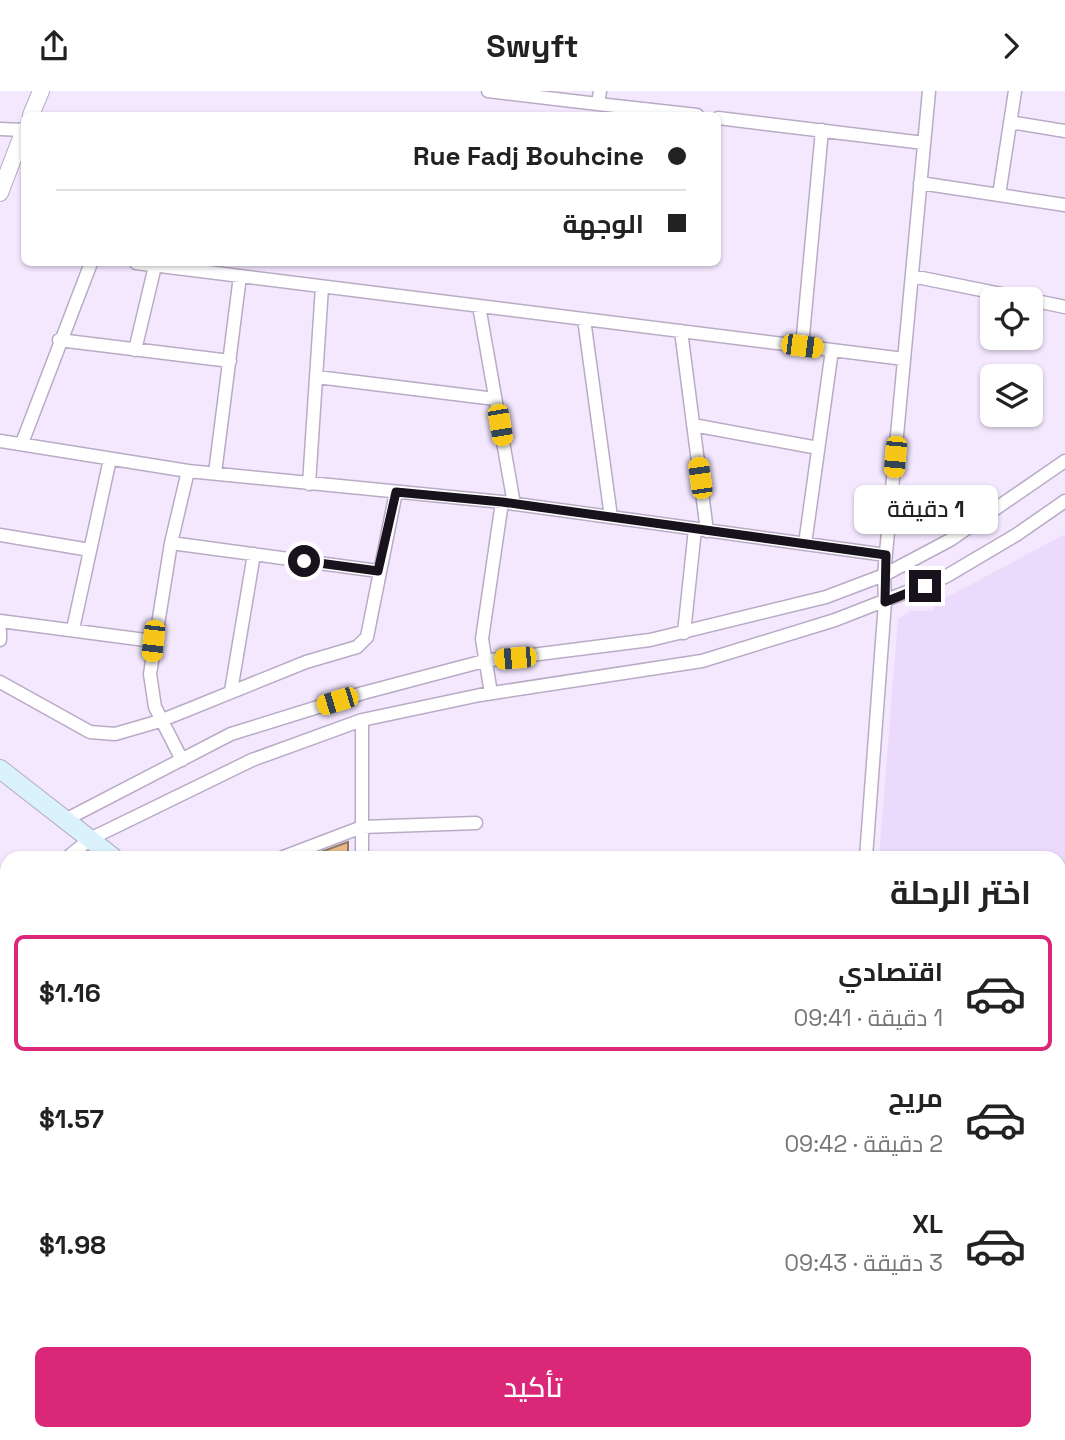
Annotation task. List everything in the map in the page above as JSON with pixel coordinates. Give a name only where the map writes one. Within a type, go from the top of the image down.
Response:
[{"type":"main road","points":[[0,769],[105,851]]},
{"type":"street","points":[[32,112],[41,91]]},
{"type":"street","points":[[488,91],[599,98],[680,112]]},
{"type":"street","points":[[866,851],[885,602],[884,575],[929,91]]},
{"type":"street","points":[[999,195],[1015,91]]},
{"type":"street","points":[[721,118],[924,143]]},
{"type":"street","points":[[1010,122],[1065,131]]},
{"type":"street","points":[[0,129],[21,130]]},
{"type":"street","points":[[802,346],[822,130]]},
{"type":"street","points":[[0,193],[21,138]]},
{"type":"street","points":[[920,183],[1065,205]]},
{"type":"street","points":[[22,443],[90,266]]},
{"type":"street","points":[[135,350],[155,266],[904,359]]},
{"type":"street","points":[[215,473],[240,276]]},
{"type":"street","points":[[912,276],[980,290]]},
{"type":"street","points":[[309,484],[322,287]]},
{"type":"street","points":[[1043,303],[1065,307]]},
{"type":"street","points":[[479,306],[495,399],[508,503],[482,639],[491,693]]},
{"type":"street","points":[[584,319],[611,517]]},
{"type":"street","points":[[681,331],[693,425],[701,530],[684,633]]},
{"type":"street","points":[[59,341],[230,361]]},
{"type":"street","points":[[804,544],[832,350]]},
{"type":"street","points":[[317,377],[495,399]]},
{"type":"street","points":[[693,425],[818,448]]},
{"type":"street","points":[[0,441],[188,471],[508,503],[886,555]]},
{"type":"street","points":[[73,629],[110,459]]},
{"type":"street","points":[[66,819],[231,734],[363,693],[484,661],[684,633],[827,597],[884,575],[950,540],[1065,461]]},
{"type":"street","points":[[182,760],[160,721],[150,692],[153,641],[171,543],[188,471]]},
{"type":"street","points":[[0,682],[98,734],[115,734],[160,721],[306,661],[361,645],[367,637],[378,571],[396,492]]},
{"type":"street","points":[[75,851],[90,839],[252,759],[362,720],[491,693],[702,661],[885,602],[945,577],[1016,535],[1065,501]]},
{"type":"street","points":[[0,535],[90,550]]},
{"type":"street","points":[[171,543],[378,571]]},
{"type":"street","points":[[231,691],[254,554]]},
{"type":"street","points":[[0,621],[153,641]]},
{"type":"street","points":[[0,631],[0,640]]},
{"type":"street","points":[[362,720],[362,851]]},
{"type":"street","points":[[299,851],[362,827],[476,823]]},
{"type":"shaded area","points":[[1065,534],[1065,851],[879,851],[898,619],[910,611],[932,611],[938,602]]},
{"type":"building","points":[[348,842],[348,851],[324,851]]},
{"type":"route","points":[[304,561],[378,571],[396,492],[502,502],[886,555],[885,602],[925,586]]}]
